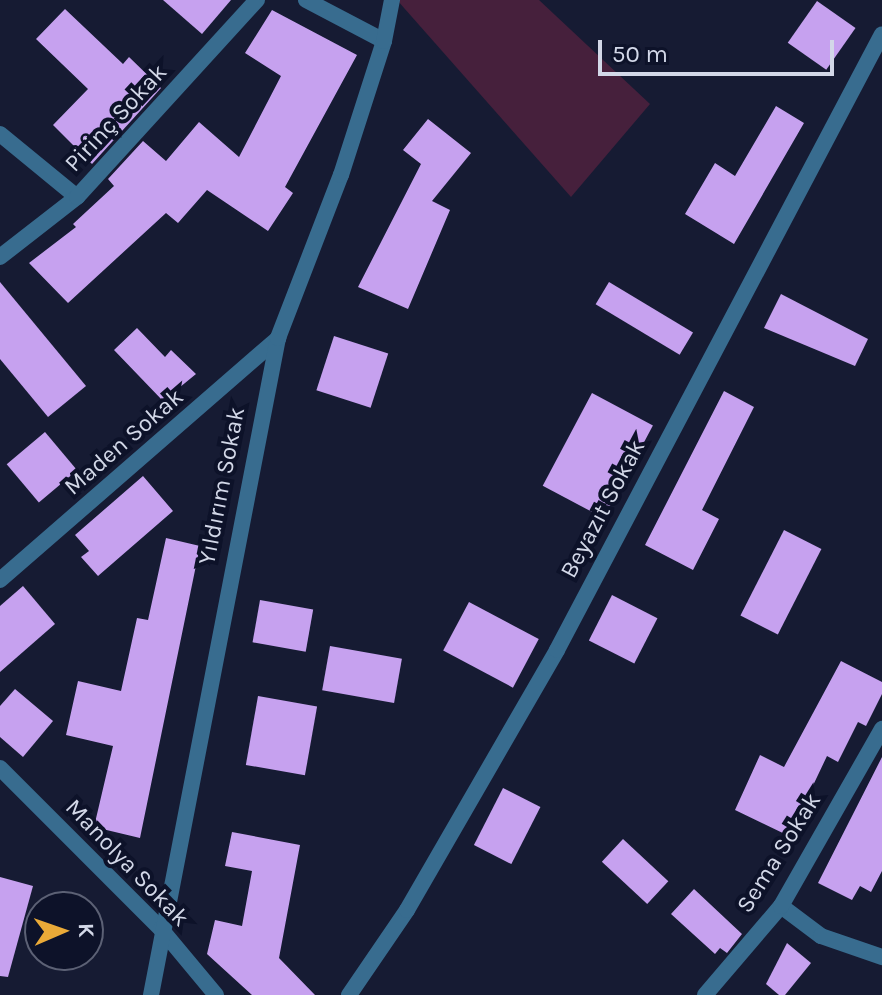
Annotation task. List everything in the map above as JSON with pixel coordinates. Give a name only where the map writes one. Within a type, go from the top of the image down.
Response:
[{"type":"street","name":"Pirinç Sokak","points":[[0,257],[77,197],[257,0]]},
{"type":"street","points":[[306,0],[384,41]]},
{"type":"street","name":"Yıldırım Sokak","points":[[151,995],[161,929],[278,338],[341,175],[384,41],[392,0]]},
{"type":"street","name":"Beyazıt Sokak","points":[[349,995],[407,910],[557,650],[882,34]]},
{"type":"street","points":[[0,134],[77,197]]},
{"type":"street","name":"Maden Sokak","points":[[0,580],[278,338]]},
{"type":"street","name":"Sema Sokak","points":[[705,995],[781,906],[882,729]]},
{"type":"street","name":"Manolya Sokak","points":[[0,768],[161,929],[216,995]]},
{"type":"street","points":[[781,906],[821,936],[882,957]]},
{"type":"shaded area","points":[[397,0],[539,0],[650,104],[571,197]]},
{"type":"building","points":[[163,0],[231,0],[202,34]]},
{"type":"building","points":[[817,1],[856,28],[826,70],[788,43]]},
{"type":"building","points":[[65,9],[123,64],[129,57],[161,88],[92,164],[53,125],[88,89],[36,39]]},
{"type":"building","points":[[272,10],[357,55],[285,187],[293,193],[268,231],[207,190],[178,223],[166,213],[68,303],[29,263],[76,227],[73,224],[114,186],[108,179],[143,141],[166,161],[199,122],[239,157],[281,76],[245,53]]},
{"type":"building","points":[[776,106],[804,123],[734,244],[685,214],[715,163],[735,176]]},
{"type":"building","points":[[428,119],[471,153],[432,201],[450,210],[408,309],[358,287],[421,164],[403,150]]},
{"type":"building","points":[[0,282],[86,386],[48,417],[0,359]]},
{"type":"building","points":[[609,282],[693,332],[680,355],[596,304]]},
{"type":"building","points":[[781,294],[868,339],[855,366],[764,328]]},
{"type":"building","points":[[137,328],[165,357],[171,350],[196,374],[163,401],[114,350]]},
{"type":"building","points":[[334,336],[388,354],[371,408],[316,390]]},
{"type":"building","points":[[724,391],[754,407],[702,510],[719,519],[693,570],[645,545]]},
{"type":"building","points":[[592,393],[653,425],[604,518],[543,486]]},
{"type":"building","points":[[45,432],[77,470],[39,502],[7,464]]},
{"type":"building","points":[[143,476],[173,511],[98,576],[81,557],[89,551],[75,535]]},
{"type":"building","points":[[784,530],[821,549],[778,635],[740,616]]},
{"type":"building","points":[[166,538],[200,546],[140,838],[94,827],[113,746],[66,735],[78,681],[121,691],[137,618],[148,620]]},
{"type":"building","points":[[23,586],[55,624],[0,672],[0,606]]},
{"type":"building","points":[[612,595],[657,618],[634,664],[589,640]]},
{"type":"building","points":[[260,600],[313,609],[306,652],[253,642]]},
{"type":"building","points":[[469,602],[539,639],[513,688],[443,651]]},
{"type":"building","points":[[330,646],[402,659],[394,703],[322,690]]},
{"type":"building","points":[[841,661],[882,682],[882,694],[866,726],[858,722],[838,762],[827,756],[789,836],[735,810],[760,755],[784,767]]},
{"type":"building","points":[[15,689],[53,721],[23,757],[0,737],[0,706]]},
{"type":"building","points":[[258,696],[317,706],[305,775],[246,765]]},
{"type":"building","points":[[882,757],[882,871],[871,892],[860,886],[852,900],[818,883]]},
{"type":"building","points":[[503,788],[540,807],[511,864],[474,845]]},
{"type":"building","points":[[232,832],[300,845],[279,958],[315,995],[252,995],[207,954],[215,920],[242,926],[252,871],[225,866]]},
{"type":"building","points":[[623,839],[668,881],[647,904],[602,862]]},
{"type":"building","points":[[0,877],[33,886],[32,891],[24,891],[24,919],[8,977],[0,976]]},
{"type":"building","points":[[694,889],[742,934],[727,953],[720,948],[715,954],[671,914]]},
{"type":"building","points":[[787,943],[811,963],[785,995],[779,995],[766,984]]}]
